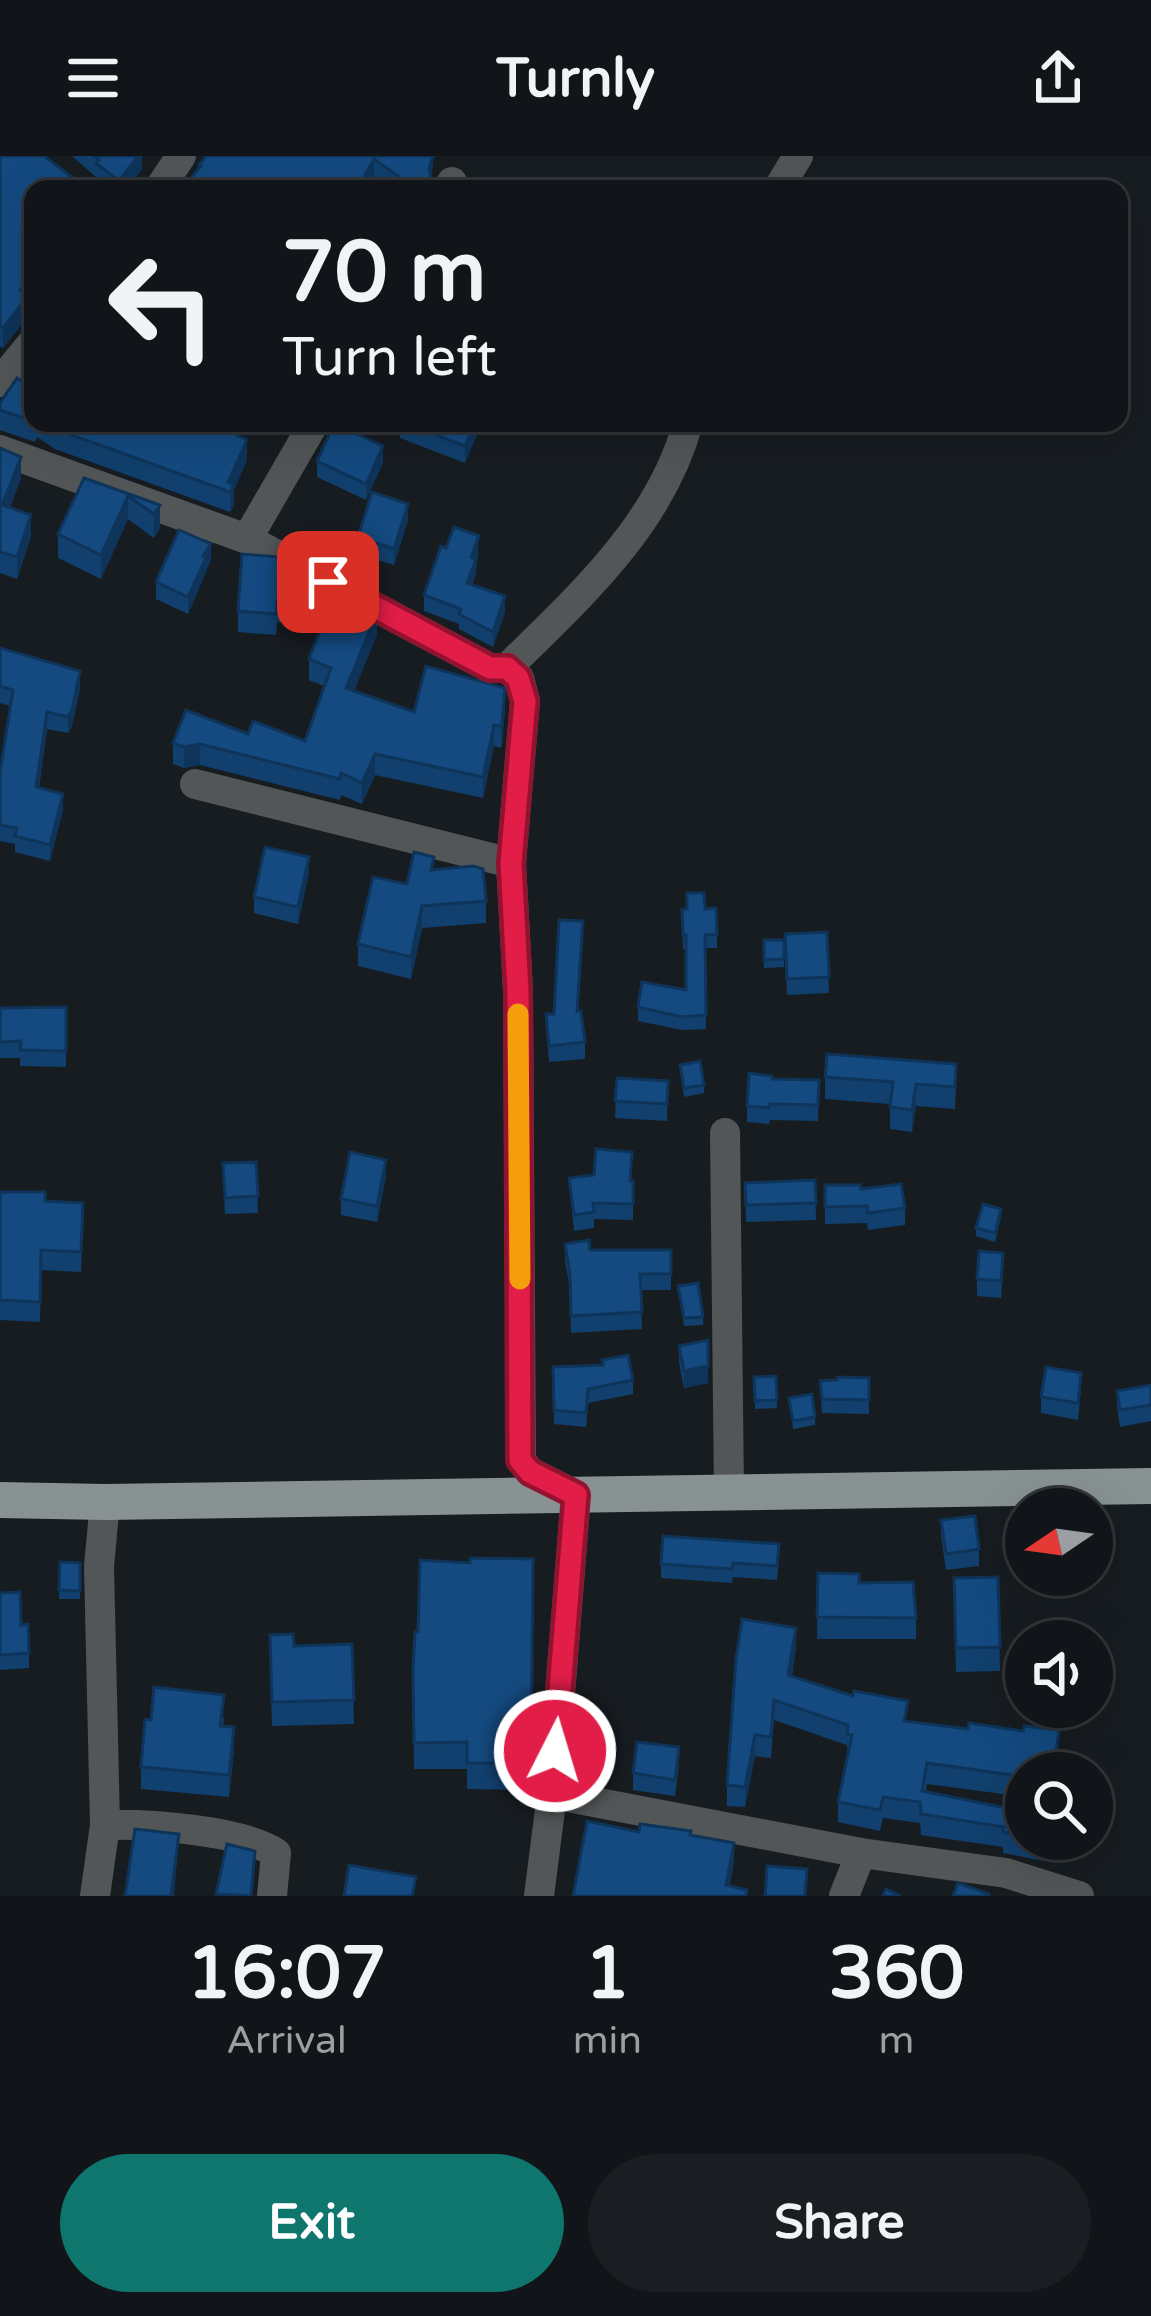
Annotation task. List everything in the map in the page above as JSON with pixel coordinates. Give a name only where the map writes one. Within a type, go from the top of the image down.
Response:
[{"type":"main road","points":[[0,1500],[1151,1486]]},
{"type":"street","points":[[0,382],[24,353]]},
{"type":"street","points":[[247,539],[309,432]]},
{"type":"street","points":[[507,668],[604,572],[654,502],[679,457],[686,432]]},
{"type":"street","points":[[0,450],[247,539],[490,668],[507,668],[518,678],[525,701],[511,863],[518,991],[520,1460],[530,1472],[576,1495],[539,1896]]},
{"type":"street","points":[[196,784],[511,863]]},
{"type":"street","points":[[725,1133],[729,1492]]},
{"type":"street","points":[[95,1896],[105,1825],[99,1566],[105,1502]]},
{"type":"street","points":[[552,1794],[861,1853],[1006,1873],[1079,1896]]},
{"type":"street","points":[[105,1825],[134,1824],[265,1845],[276,1853],[272,1896]]},
{"type":"street","points":[[844,1896],[861,1853]]},
{"type":"building","points":[[0,156],[44,156],[76,180],[24,180],[24,285],[20,290],[24,301],[0,326]]},
{"type":"building","points":[[94,156],[138,156],[120,180],[96,163],[99,160]]},
{"type":"building","points":[[206,156],[433,156],[430,180],[403,180],[374,159],[362,180],[189,180]]},
{"type":"building","points":[[17,378],[24,382],[24,418],[0,410]]},
{"type":"building","points":[[63,432],[230,432],[247,440],[228,482],[234,485],[230,492]]},
{"type":"building","points":[[330,432],[352,432],[383,446],[366,484],[317,461]]},
{"type":"building","points":[[428,432],[471,432],[465,446]]},
{"type":"building","points":[[0,448],[21,457],[2,505],[31,515],[17,557],[0,552]]},
{"type":"building","points":[[84,478],[160,505],[154,514],[128,496],[101,555],[58,534]]},
{"type":"building","points":[[372,492],[408,504],[394,549],[358,537]]},
{"type":"building","points":[[454,527],[479,536],[467,583],[505,596],[493,632],[459,614],[461,609],[424,595],[441,546],[446,548]]},
{"type":"building","points":[[179,530],[211,544],[188,597],[156,582]]},
{"type":"building","points":[[242,554],[279,557],[310,573],[308,585],[377,613],[346,688],[414,712],[426,666],[505,688],[502,724],[494,725],[483,777],[375,754],[362,783],[341,773],[340,779],[200,744],[173,743],[186,710],[248,734],[253,721],[305,741],[331,668],[309,659],[329,608],[277,601],[276,614],[238,611]]},
{"type":"building","points":[[0,648],[80,671],[68,717],[47,712],[36,787],[63,794],[50,845],[15,836],[17,828],[0,825],[0,772],[13,690],[0,686]]},
{"type":"building","points":[[265,847],[309,857],[298,907],[254,897]]},
{"type":"building","points":[[414,852],[434,857],[431,870],[483,869],[486,901],[422,906],[411,957],[358,944],[373,877],[407,884]]},
{"type":"building","points":[[687,893],[704,893],[705,909],[716,908],[717,934],[705,935],[706,1015],[682,1017],[638,1007],[642,982],[686,990],[682,910],[687,909]]},
{"type":"building","points":[[559,920],[583,921],[577,1011],[581,1011],[585,1042],[549,1046],[546,1014],[554,1014]]},
{"type":"building","points":[[827,932],[829,977],[787,979],[785,934]]},
{"type":"building","points":[[764,940],[784,940],[784,959],[764,960]]},
{"type":"building","points":[[66,1007],[66,1051],[20,1050],[21,1041],[0,1042],[0,1008]]},
{"type":"building","points":[[827,1054],[956,1064],[955,1087],[916,1084],[912,1110],[890,1107],[893,1082],[825,1077]]},
{"type":"building","points":[[700,1061],[704,1085],[684,1088],[680,1065]]},
{"type":"building","points":[[749,1073],[772,1079],[819,1080],[818,1105],[747,1106]]},
{"type":"building","points":[[617,1078],[668,1081],[667,1104],[615,1101]]},
{"type":"building","points":[[596,1149],[632,1152],[633,1204],[593,1203],[594,1212],[574,1215],[569,1178],[594,1175]]},
{"type":"building","points":[[350,1152],[386,1160],[377,1206],[341,1199]]},
{"type":"building","points":[[256,1162],[258,1196],[225,1198],[223,1163]]},
{"type":"building","points":[[815,1180],[816,1203],[746,1205],[745,1183]]},
{"type":"building","points":[[901,1184],[905,1208],[868,1213],[867,1206],[825,1207],[825,1185],[860,1185],[861,1189]]},
{"type":"building","points":[[0,1192],[45,1192],[45,1201],[83,1203],[81,1252],[41,1250],[40,1302],[0,1300]]},
{"type":"building","points":[[983,1204],[1001,1209],[995,1233],[976,1228]]},
{"type":"building","points":[[589,1240],[590,1250],[671,1250],[671,1274],[640,1274],[642,1312],[571,1316],[565,1244]]},
{"type":"building","points":[[979,1251],[1003,1253],[1001,1281],[977,1279]]},
{"type":"building","points":[[698,1283],[703,1317],[684,1318],[678,1286]]},
{"type":"building","points":[[708,1340],[708,1366],[684,1371],[679,1346]]},
{"type":"building","points":[[628,1355],[633,1380],[588,1389],[586,1413],[554,1410],[553,1367],[603,1365],[602,1360]]},
{"type":"building","points":[[1046,1367],[1081,1373],[1078,1403],[1041,1397]]},
{"type":"building","points":[[776,1376],[777,1400],[755,1401],[754,1377]]},
{"type":"building","points":[[869,1378],[869,1400],[822,1399],[820,1381]]},
{"type":"building","points":[[1151,1385],[1151,1405],[1120,1410],[1117,1391]]},
{"type":"building","points":[[812,1394],[815,1417],[793,1421],[789,1398]]},
{"type":"building","points":[[975,1516],[979,1549],[946,1554],[941,1520]]},
{"type":"building","points":[[663,1536],[779,1544],[777,1566],[733,1563],[732,1569],[661,1564]]},
{"type":"building","points":[[470,1558],[533,1559],[531,1763],[467,1763],[467,1742],[414,1743],[420,1560],[470,1563]]},
{"type":"building","points":[[60,1562],[80,1563],[80,1591],[59,1590]]},
{"type":"building","points":[[818,1573],[859,1574],[859,1583],[913,1582],[916,1618],[817,1617]]},
{"type":"building","points":[[998,1577],[1000,1647],[956,1648],[954,1578]]},
{"type":"building","points":[[20,1592],[21,1625],[28,1624],[29,1653],[0,1655],[0,1593]]},
{"type":"building","points":[[742,1619],[796,1628],[788,1675],[853,1696],[854,1691],[908,1701],[904,1721],[968,1729],[969,1723],[1023,1731],[1059,1730],[1056,1752],[1005,1752],[1005,1774],[927,1763],[922,1791],[1005,1808],[1005,1832],[1004,1827],[921,1814],[920,1802],[883,1797],[880,1810],[838,1802],[852,1735],[847,1734],[848,1725],[774,1700],[771,1737],[755,1735],[745,1787],[727,1785]]},
{"type":"building","points":[[293,1634],[294,1646],[352,1644],[354,1700],[272,1702],[270,1635]]},
{"type":"building","points":[[154,1687],[224,1695],[220,1726],[234,1727],[229,1775],[141,1767],[145,1719],[151,1720]]},
{"type":"building","points":[[637,1742],[679,1747],[675,1780],[633,1773]]},
{"type":"building","points":[[587,1821],[639,1832],[640,1824],[691,1831],[690,1835],[734,1843],[726,1885],[747,1890],[746,1896],[573,1896]]},
{"type":"building","points":[[135,1829],[179,1834],[171,1896],[125,1896]]},
{"type":"building","points":[[227,1844],[255,1851],[251,1896],[216,1894]]},
{"type":"building","points":[[349,1865],[416,1877],[412,1896],[344,1896]]},
{"type":"building","points":[[767,1866],[807,1869],[805,1896],[765,1896]]},
{"type":"building","points":[[958,1883],[989,1894],[989,1896],[953,1896]]},
{"type":"slow traffic","points":[[518,1014],[520,1279]]},
{"type":"route","points":[[328,582],[490,668],[507,668],[518,678],[525,701],[511,863],[518,991],[520,1460],[530,1472],[576,1495],[555,1751]]}]
